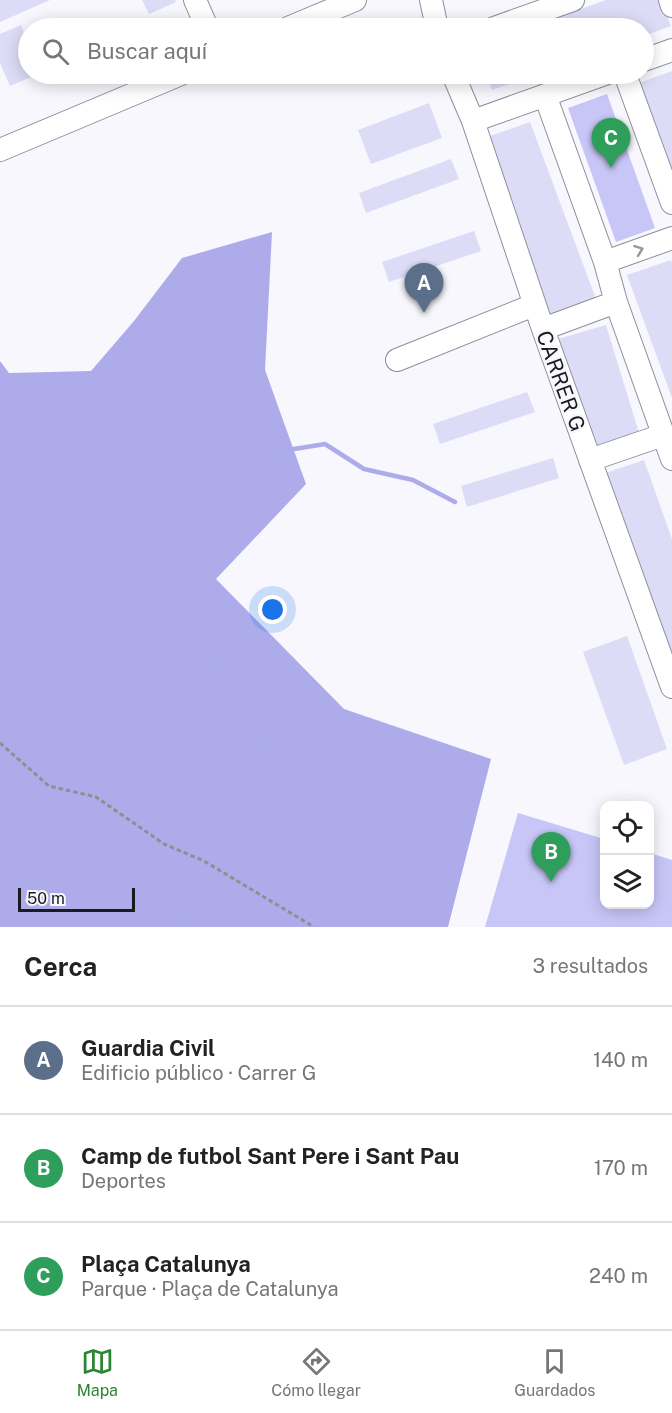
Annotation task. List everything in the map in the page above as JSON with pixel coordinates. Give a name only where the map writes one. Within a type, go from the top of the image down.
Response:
[{"type":"street","points":[[195,0],[203,18]]},
{"type":"street","points":[[312,18],[355,0]]},
{"type":"street","points":[[522,18],[573,0]]},
{"type":"street","points":[[670,0],[672,6]]},
{"type":"street","points":[[654,56],[672,50]]},
{"type":"street","points":[[0,150],[157,84]]},
{"type":"street","name":"CARRER G","points":[[457,84],[473,121],[534,305],[672,687]]},
{"type":"street","points":[[473,121],[576,84]]},
{"type":"street","points":[[629,84],[672,203]]},
{"type":"street","points":[[545,95],[672,459]]},
{"type":"street","points":[[605,262],[672,238]]},
{"type":"street","points":[[543,329],[616,302]]},
{"type":"street","points":[[397,360],[534,305]]},
{"type":"street","points":[[590,460],[663,435]]},
{"type":"path","points":[[0,743],[49,786],[96,797],[164,844],[204,861],[314,927]]},
{"type":"shaded area","points":[[607,94],[655,228],[616,242],[568,108]]},
{"type":"shaded area","points":[[272,232],[265,370],[306,484],[216,579],[344,709],[491,759],[448,927],[0,927],[0,361],[9,373],[91,371],[134,321],[182,258]]},
{"type":"shaded area","points":[[518,813],[600,838],[600,909],[654,909],[654,854],[672,860],[672,927],[485,927]]},
{"type":"building","points":[[0,0],[50,0],[0,22]]},
{"type":"building","points":[[142,0],[175,0],[176,2],[149,14]]},
{"type":"building","points":[[606,0],[661,0],[671,26],[654,32],[654,18],[556,18]]},
{"type":"building","points":[[18,26],[18,83],[10,86],[0,63],[0,34]]},
{"type":"building","points":[[672,71],[672,175],[639,84],[654,84],[654,78]]},
{"type":"building","points":[[490,84],[509,84],[492,90]]},
{"type":"building","points":[[429,103],[442,138],[371,164],[358,130]]},
{"type":"building","points":[[530,122],[596,299],[550,316],[484,138]]},
{"type":"building","points":[[451,159],[459,179],[366,213],[359,193]]},
{"type":"building","points":[[474,231],[481,251],[389,282],[382,262]]},
{"type":"building","points":[[671,260],[672,264],[672,398],[627,275]]},
{"type":"building","points":[[606,325],[639,433],[598,446],[594,434],[588,436],[558,339]]},
{"type":"building","points":[[527,392],[535,412],[440,444],[433,424]]},
{"type":"building","points":[[553,458],[559,478],[467,507],[461,486]]},
{"type":"building","points":[[644,460],[672,539],[672,650],[664,652],[600,475]]},
{"type":"building","points":[[627,636],[667,749],[624,765],[583,652]]},
{"type":"waterway","points":[[172,927],[176,920],[231,867],[257,820],[267,779],[261,736],[246,709],[219,674],[199,632],[191,585],[198,546],[212,500],[248,463],[288,450],[325,444],[364,469],[413,480],[455,502]]},
{"type":"place","name":"Plaça Catalunya","points":[[611,168]]},
{"type":"place","name":"Guardia Civil","points":[[424,313]]},
{"type":"place","name":"Camp de futbol Sant Pere i Sant Pau","points":[[551,882]]}]
